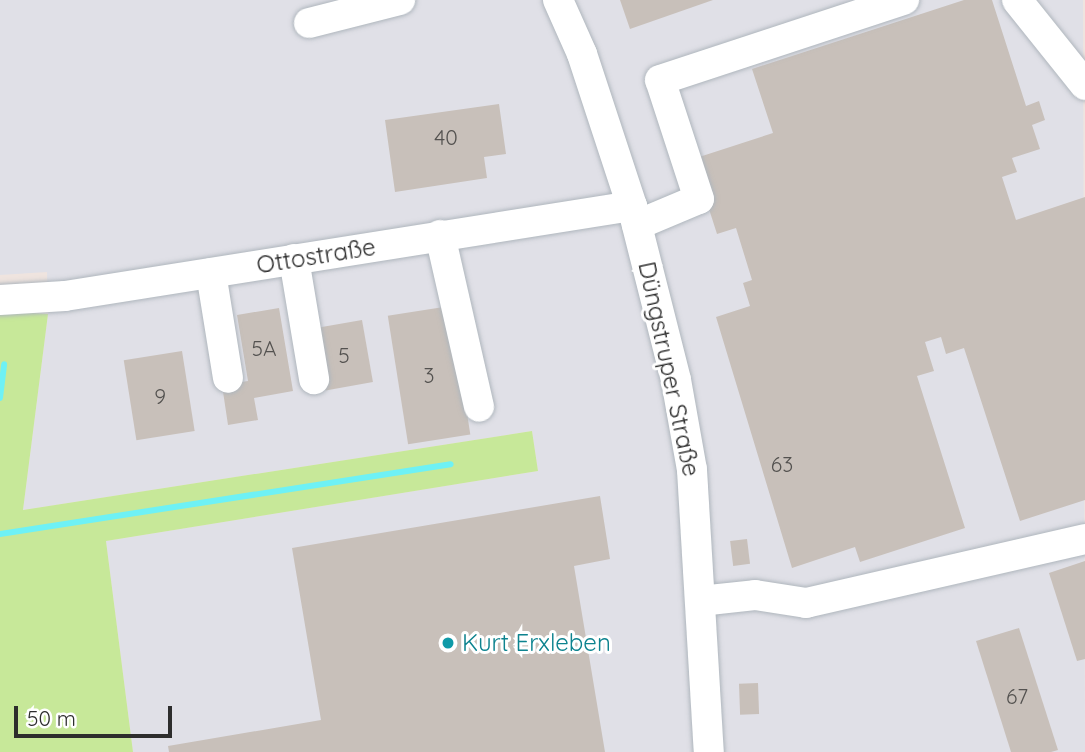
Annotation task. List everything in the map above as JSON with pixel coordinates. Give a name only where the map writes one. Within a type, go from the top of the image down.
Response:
[{"type":"street","points":[[309,23],[400,0]]},
{"type":"street","name":"Düngstruper Straße","points":[[558,0],[582,54],[634,215],[676,380],[692,470],[709,752]]},
{"type":"street","name":"Ottostraße","points":[[0,300],[65,296],[440,235],[634,215],[699,199],[660,80],[904,0]]},
{"type":"street","points":[[1017,0],[1085,85]]},
{"type":"street","points":[[440,235],[480,407]]},
{"type":"street","points":[[294,259],[314,379]]},
{"type":"street","points":[[211,273],[228,378]]},
{"type":"street","points":[[700,601],[755,595],[806,603],[1085,539]]},
{"type":"shaded area","points":[[0,0],[1083,0],[1085,752],[133,752],[106,541],[538,471],[532,431],[23,510],[48,314],[47,272],[0,275]]},
{"type":"green space","points":[[0,311],[48,314],[23,510],[532,431],[538,471],[106,541],[133,752],[0,752]]},
{"type":"building","points":[[620,0],[713,0],[630,29]]},
{"type":"building","points":[[964,0],[992,0],[1026,106],[1039,101],[1045,120],[1032,125],[1040,149],[1012,158],[1017,172],[1002,177],[1016,220],[1085,197],[1085,500],[1020,521],[964,348],[946,354],[941,337],[925,342],[934,371],[917,376],[965,528],[860,562],[855,547],[792,568],[716,317],[750,306],[743,283],[752,280],[736,228],[717,234],[693,159],[773,133],[752,69]]},
{"type":"building","points":[[499,104],[506,154],[484,157],[487,178],[395,192],[385,120]]},
{"type":"building","points":[[450,306],[470,434],[408,444],[388,316]]},
{"type":"building","points":[[279,308],[293,391],[254,398],[258,420],[228,425],[222,385],[248,381],[237,315]]},
{"type":"building","points":[[362,320],[373,382],[326,390],[315,328]]},
{"type":"building","points":[[182,351],[195,431],[136,440],[124,360]]},
{"type":"building","name":"Kurt Erxleben","points":[[600,496],[610,559],[574,566],[605,752],[169,752],[168,746],[321,720],[292,548]]},
{"type":"building","points":[[747,539],[750,564],[733,566],[730,541]]},
{"type":"building","points":[[1085,561],[1085,659],[1077,661],[1049,573]]},
{"type":"building","points":[[1019,628],[1058,750],[1011,752],[976,641]]},
{"type":"building","points":[[758,683],[759,714],[740,715],[739,684]]},
{"type":"waterway","points":[[0,398],[4,364]]},
{"type":"waterway","points":[[0,534],[451,464]]},
{"type":"place","name":"Kurt Erxleben","points":[[448,643]]}]
